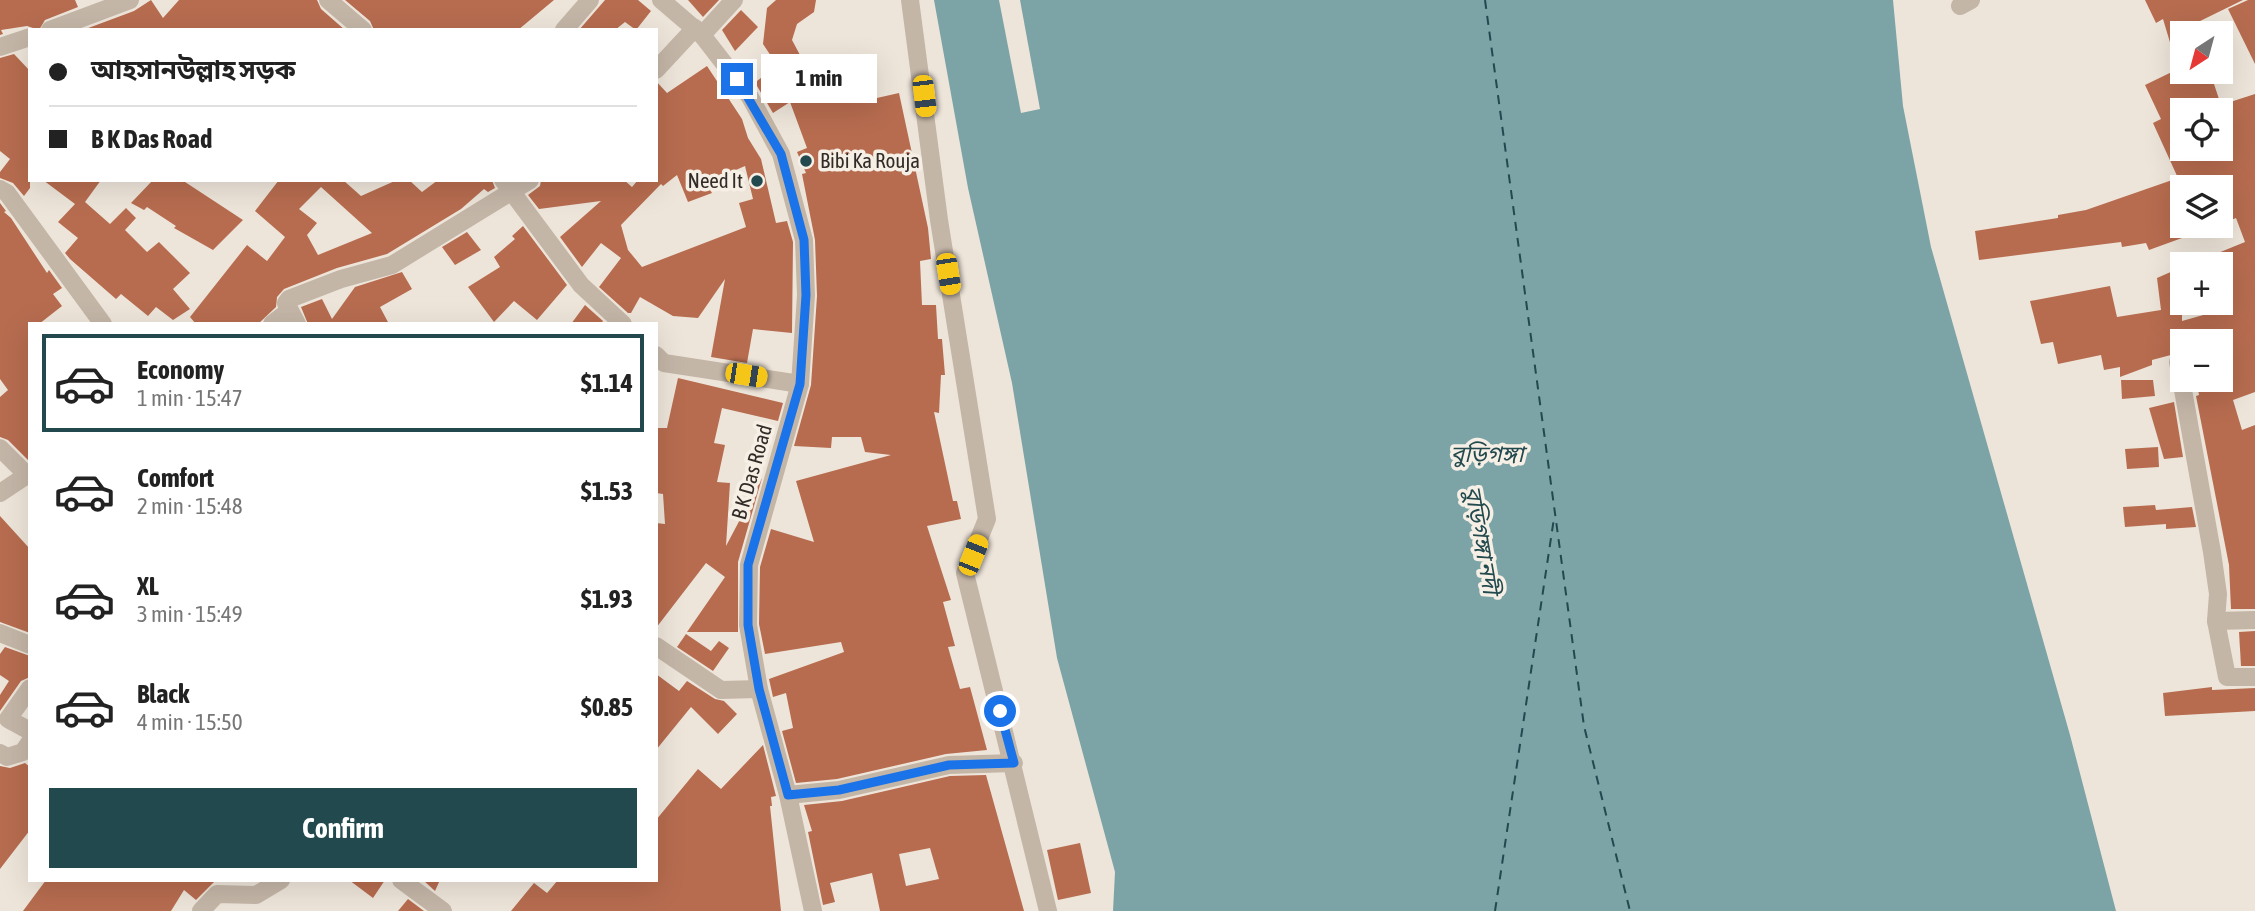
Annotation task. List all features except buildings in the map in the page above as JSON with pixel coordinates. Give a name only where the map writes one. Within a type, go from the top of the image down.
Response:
[{"type":"street","points":[[55,28],[131,0]]},
{"type":"street","points":[[328,0],[361,28]]},
{"type":"street","points":[[566,28],[590,0]]},
{"type":"street","name":"B K Das Road","points":[[661,0],[698,31],[750,97],[781,154],[804,240],[806,295],[800,384],[748,565],[748,625],[759,689],[788,795],[813,911]]},
{"type":"street","points":[[658,68],[734,0]]},
{"type":"street","points":[[910,0],[939,220],[987,519],[965,573],[985,659],[1014,763],[1048,911]]},
{"type":"street","points":[[0,47],[28,38]]},
{"type":"street","points":[[293,317],[286,303],[289,299],[341,279],[393,265],[508,187],[581,285],[620,322]]},
{"type":"street","points":[[0,189],[7,193],[102,322]]},
{"type":"street","points":[[658,357],[664,363],[800,384]]},
{"type":"street","points":[[2183,392],[2212,552],[2218,594],[2216,621],[2227,677],[2255,677]]},
{"type":"street","points":[[0,448],[28,474],[0,493]]},
{"type":"street","points":[[2216,621],[2255,620]]},
{"type":"street","points":[[0,633],[28,644]]},
{"type":"street","points":[[658,647],[721,690],[759,689]]},
{"type":"street","points":[[28,691],[8,719],[28,730]]},
{"type":"street","points":[[0,753],[7,757],[23,752],[28,745]]},
{"type":"street","points":[[788,795],[839,790],[949,765],[1014,763]]},
{"type":"street","points":[[201,911],[217,894],[256,895],[278,882]]},
{"type":"street","points":[[404,882],[443,911]]},
{"type":"water","name":"বুড়িগঙ্গা","points":[[934,0],[1893,0],[1903,106],[1931,247],[2070,735],[2116,911],[1113,911],[1115,872],[1057,658],[1012,383],[968,188]]},
{"type":"pier","points":[[999,0],[1020,0],[1040,109],[1021,113]]},
{"type":"ferry route","points":[[1485,0],[1584,726],[1630,911]]},
{"type":"ferry route","points":[[1495,911],[1554,518]]},
{"type":"place","name":"Bibi Ka Rouja","points":[[806,161]]},
{"type":"place","name":"Need It","points":[[757,181]]},
{"type":"route","points":[[737,79],[750,97],[781,154],[804,240],[806,295],[800,384],[748,565],[748,625],[759,689],[788,795],[839,790],[949,765],[1014,763],[1000,711]]},
{"type":"water label","name":"বুড়িগঙ্গা নদী","points":[[1482,540]]}]
